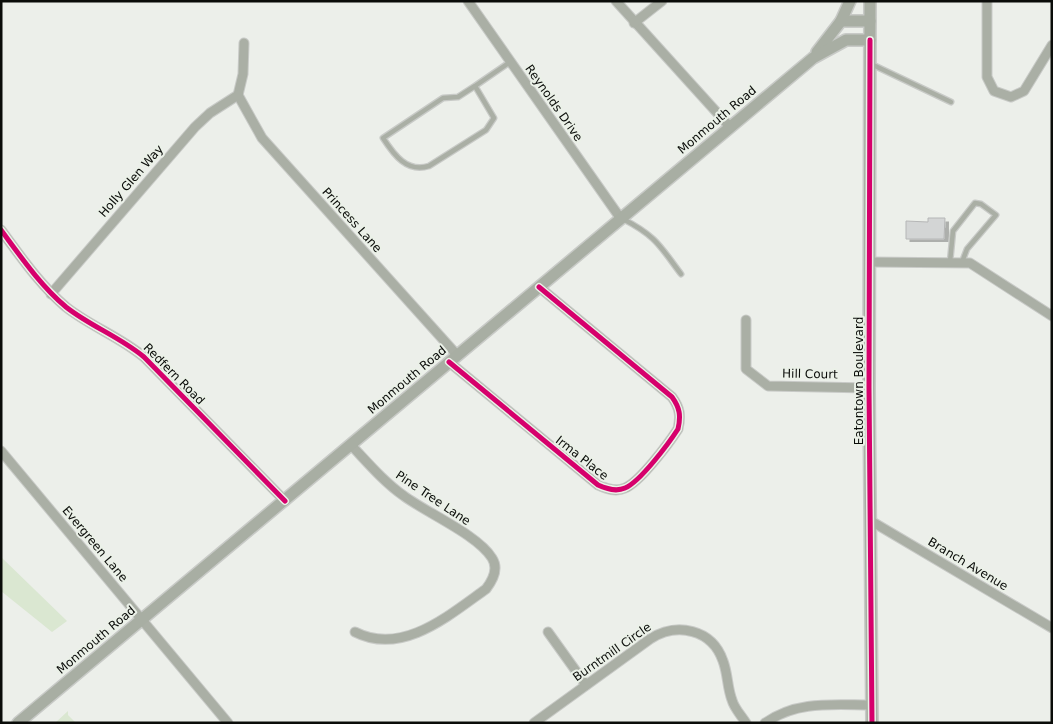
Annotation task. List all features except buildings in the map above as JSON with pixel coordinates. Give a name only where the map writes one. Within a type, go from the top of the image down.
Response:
[{"type":"main road","name":"Monmouth Road","points":[[813,58],[841,21],[850,1]]},
{"type":"main road","name":"Eatontown Boulevard","points":[[870,1],[869,388],[872,723]]},
{"type":"main road","points":[[841,21],[870,20]]},
{"type":"main road","name":"Monmouth Road","points":[[18,723],[813,58],[846,40],[870,40]]},
{"type":"street","name":"Reynolds Drive","points":[[468,1],[621,219]]},
{"type":"street","points":[[616,1],[730,127]]},
{"type":"street","points":[[634,23],[662,1]]},
{"type":"street","points":[[987,1],[987,77],[994,91],[1011,97],[1024,90],[1052,46]]},
{"type":"street","points":[[238,94],[243,74],[244,43]]},
{"type":"street","name":"Holly Glen Way","points":[[51,294],[195,127],[210,113],[238,94]]},
{"type":"street","name":"Princess Lane","points":[[238,94],[262,138],[453,358]]},
{"type":"street","name":"Redfern Road","points":[[1,230],[51,294],[81,317],[121,340],[144,357],[285,501]]},
{"type":"street","points":[[869,262],[962,262],[978,267],[1051,315]]},
{"type":"street","name":"Irma Place","points":[[453,358],[598,485],[611,490],[633,484],[678,429],[680,418],[678,404],[539,287]]},
{"type":"street","name":"Hill Court","points":[[746,320],[746,369],[768,386],[869,388]]},
{"type":"street","name":"Pine Tree Lane","points":[[351,446],[376,472],[404,496],[480,545],[492,556],[496,572],[492,582],[486,589],[429,627],[409,635],[383,641],[367,638],[355,632]]},
{"type":"street","name":"Evergreen Lane","points":[[1,451],[228,723]]},
{"type":"street","name":"Branch Avenue","points":[[871,521],[1052,628]]},
{"type":"street","name":"Burntmill Circle","points":[[534,723],[656,635],[674,629],[692,630],[707,638],[719,652],[724,663],[732,700],[746,723]]},
{"type":"street","points":[[548,632],[586,684]]},
{"type":"street","points":[[765,723],[795,707],[810,705],[871,705]]},
{"type":"lane","points":[[475,86],[494,118],[486,130],[429,166],[419,170],[408,166],[395,156],[383,138],[443,98],[458,97],[510,62]]},
{"type":"lane","points":[[870,64],[951,102]]},
{"type":"lane","points":[[950,262],[953,230],[975,203],[981,204],[996,215],[966,249],[962,262]]},
{"type":"lane","points":[[621,219],[645,230],[655,239],[681,274]]},
{"type":"green space","points":[[1,557],[67,621],[52,632],[1,591]]},
{"type":"green space","points":[[68,711],[68,715],[76,723],[55,723]]},
{"type":"cycle path","points":[[870,40],[869,388],[872,723]]},
{"type":"cycle path","points":[[1,230],[31,270],[66,307],[125,343],[144,357],[285,501]]},
{"type":"cycle path","points":[[449,362],[598,485],[615,490],[625,488],[631,484],[654,462],[678,429],[680,416],[677,405],[672,397],[539,287]]}]
